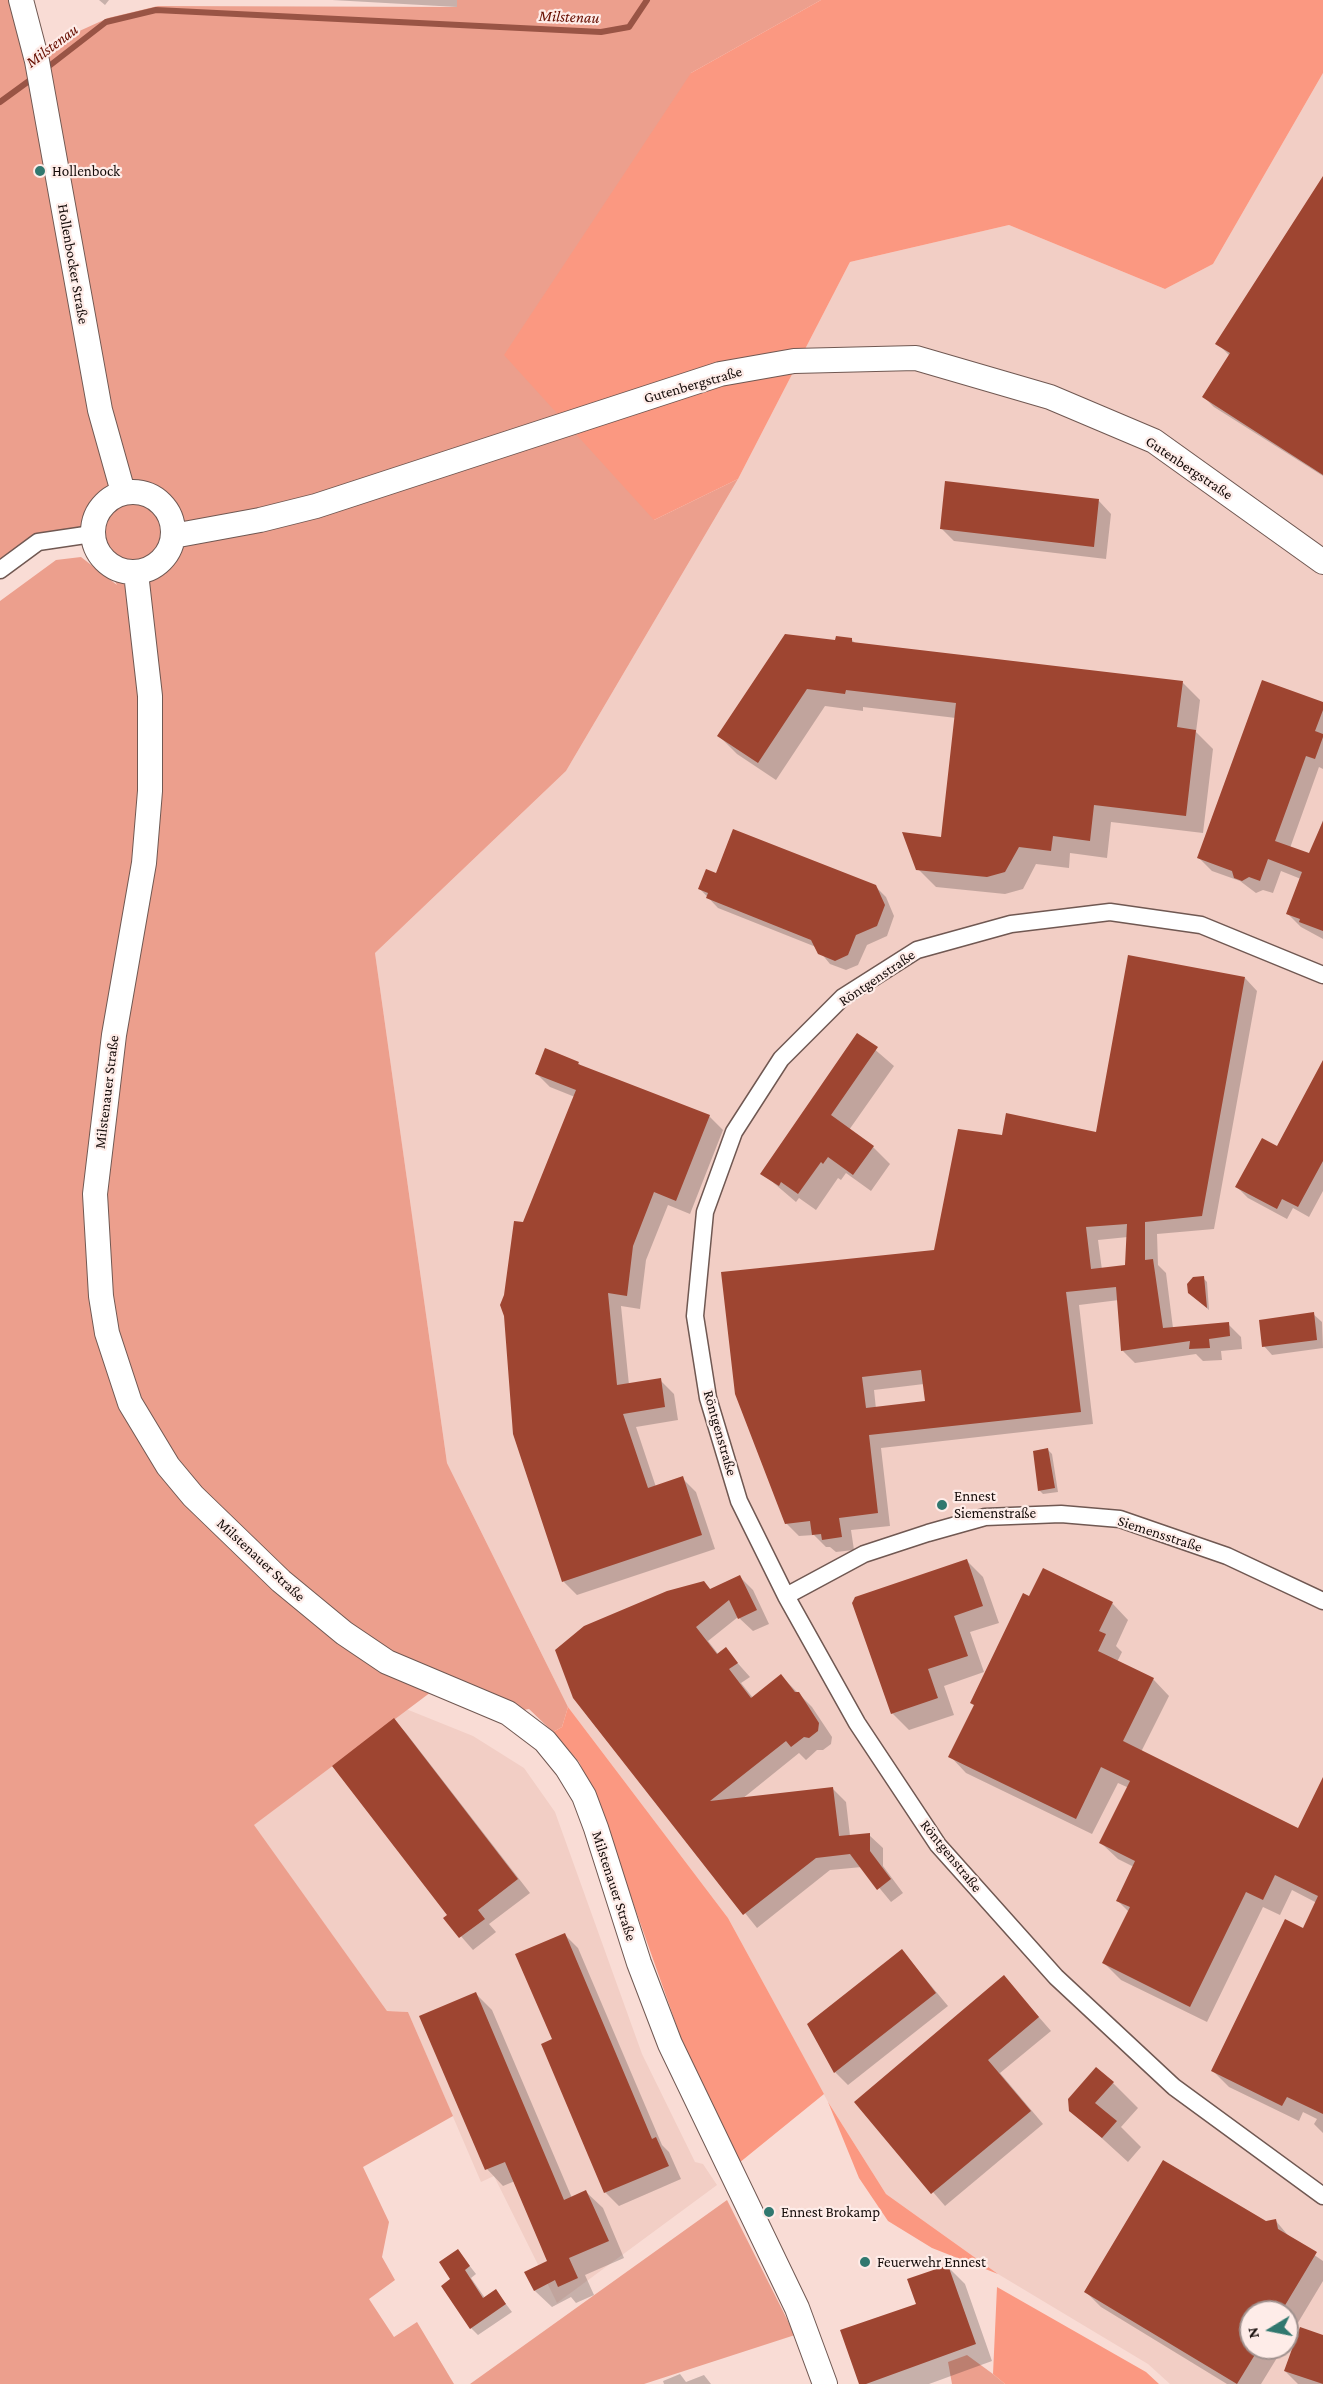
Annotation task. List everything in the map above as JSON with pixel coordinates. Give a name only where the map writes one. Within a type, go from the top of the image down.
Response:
[{"type":"street","name":"Hollenbocker Straße","points":[[21,0],[37,61],[100,410],[123,492]]},
{"type":"street","name":"Gutenbergstraße","points":[[173,536],[260,520],[316,506],[720,374],[794,361],[916,358],[1050,397],[1154,441],[1323,562]]},
{"type":"street","points":[[123,492],[147,494],[160,502],[170,514],[173,536],[169,551],[160,562],[136,573],[121,571],[110,565],[100,556],[92,534],[94,521],[100,508],[110,498],[123,492]]},
{"type":"street","points":[[0,570],[38,542],[92,534]]},
{"type":"street","name":"Milstenauer Straße","points":[[136,573],[150,696],[150,791],[144,863],[114,1035],[95,1194],[101,1296],[107,1333],[126,1392],[147,1435],[168,1466],[193,1496],[281,1581],[344,1633],[387,1662],[508,1713],[528,1726],[545,1740],[567,1768],[588,1807],[639,1963],[670,2044],[797,2308],[825,2384]]},
{"type":"street","name":"Röntgenstraße","points":[[1323,975],[1201,926],[1110,912],[1011,924],[917,950],[843,997],[781,1059],[735,1132],[705,1212],[695,1316],[708,1398],[740,1501],[786,1596],[856,1723],[938,1845],[1048,1968],[1174,2087],[1323,2196]]},
{"type":"street","name":"Siemensstraße","points":[[786,1596],[864,1554],[928,1533],[985,1517],[1061,1514],[1120,1519],[1227,1556],[1323,1600]]},
{"type":"shaded area","points":[[0,0],[21,0],[37,61],[53,43],[108,18],[158,6],[457,7],[457,0],[821,0],[691,73],[654,520],[738,479],[566,771],[375,953],[447,1463],[568,1707],[562,1727],[553,1732],[529,1709],[508,1713],[439,1686],[254,1825],[387,2011],[408,2012],[453,2116],[363,2167],[389,2222],[382,2257],[395,2280],[369,2299],[394,2337],[417,2322],[454,2384],[0,2384],[0,601],[56,560],[81,557],[117,585],[94,544],[38,542],[0,570]]},
{"type":"shaded area","points":[[821,0],[1323,0],[1323,73],[1213,264],[1165,289],[1009,225],[850,262],[738,479],[654,520],[504,355],[691,73]]},
{"type":"shaded area","points":[[1323,73],[1323,2384],[1170,2384],[1148,2364],[998,2274],[886,2194],[828,2102],[728,1918],[568,1707],[447,1463],[375,953],[566,771],[738,479],[850,262],[1009,225],[1165,289],[1213,264]]},
{"type":"shaded area","points":[[568,1707],[728,1918],[824,2094],[739,2163],[687,2055],[597,1801],[579,1762],[553,1732],[562,1727]]},
{"type":"shaded area","points":[[406,1709],[473,1736],[524,1768],[555,1812],[642,2054],[695,2162],[703,2164],[717,2185],[557,2303],[494,2176],[481,2182],[408,2012],[387,2011],[253,1825]]},
{"type":"shaded area","points":[[828,2102],[886,2194],[998,2274],[932,2248],[888,2221],[859,2178]]},
{"type":"shaded area","points":[[727,2200],[795,2335],[644,2384],[470,2384]]},
{"type":"shaded area","points":[[997,2287],[1146,2372],[1159,2384],[1005,2384],[993,2374]]},
{"type":"shaded area","points":[[967,2355],[1005,2384],[952,2384],[948,2362]]},
{"type":"building","points":[[1323,176],[1323,475],[1202,397],[1230,353],[1215,344]]},
{"type":"building","points":[[945,481],[1099,499],[1094,547],[940,529]]},
{"type":"building","points":[[785,634],[835,640],[836,636],[852,638],[852,642],[1183,681],[1177,727],[1196,730],[1186,816],[1094,805],[1090,841],[1053,836],[1051,851],[1019,847],[1005,872],[987,877],[916,870],[902,832],[941,837],[956,703],[846,690],[845,694],[807,689],[758,763],[717,736]]},
{"type":"building","points":[[1262,680],[1323,702],[1323,710],[1315,731],[1323,734],[1323,737],[1315,759],[1306,756],[1275,841],[1309,853],[1323,821],[1323,931],[1299,922],[1300,919],[1286,914],[1302,872],[1268,859],[1260,881],[1249,877],[1242,881],[1234,878],[1232,871],[1197,858]]},
{"type":"building","points":[[733,829],[876,885],[885,905],[877,926],[856,935],[848,955],[835,961],[818,954],[811,940],[706,898],[708,893],[698,889],[706,869],[716,873]]},
{"type":"building","points":[[1128,955],[1245,977],[1202,1216],[1145,1222],[1145,1260],[1153,1259],[1163,1328],[1229,1322],[1230,1336],[1209,1339],[1210,1348],[1189,1349],[1190,1341],[1121,1351],[1116,1287],[1066,1292],[1081,1412],[869,1435],[878,1513],[839,1518],[842,1537],[822,1540],[821,1534],[812,1535],[810,1521],[785,1524],[735,1394],[721,1272],[934,1250],[958,1129],[1002,1135],[1006,1113],[1096,1132]],"holes":[[[1127,1224],[1125,1265],[1091,1269],[1086,1227]],[[921,1370],[925,1401],[866,1408],[862,1377]]]},
{"type":"building","points":[[857,1033],[878,1047],[831,1115],[874,1146],[853,1175],[828,1157],[823,1164],[821,1162],[798,1194],[781,1182],[779,1186],[760,1174]]},
{"type":"building","points":[[545,1048],[579,1062],[578,1064],[710,1115],[676,1201],[654,1192],[633,1246],[627,1296],[608,1293],[617,1385],[661,1378],[665,1407],[623,1414],[648,1488],[683,1476],[702,1535],[562,1582],[513,1434],[504,1316],[500,1305],[504,1295],[514,1221],[523,1222],[576,1090],[535,1074]]},
{"type":"building","points":[[1323,1060],[1323,1161],[1298,1207],[1282,1199],[1277,1209],[1235,1187],[1262,1138],[1277,1146]]},
{"type":"building","points":[[1204,1276],[1207,1308],[1188,1293],[1187,1284],[1193,1277]]},
{"type":"building","points":[[1314,1312],[1317,1340],[1262,1347],[1259,1320]]},
{"type":"building","points":[[1048,1448],[1055,1488],[1038,1491],[1033,1451]]},
{"type":"building","points":[[967,1559],[983,1606],[954,1616],[968,1656],[928,1669],[938,1698],[891,1714],[852,1603],[855,1597]]},
{"type":"building","points":[[1043,1568],[1113,1602],[1099,1631],[1106,1634],[1098,1651],[1154,1678],[1123,1741],[1298,1828],[1323,1777],[1323,2114],[1287,2097],[1282,2106],[1211,2071],[1285,1919],[1303,1928],[1318,1896],[1275,1875],[1263,1900],[1246,1892],[1190,2007],[1102,1963],[1130,1907],[1116,1901],[1135,1861],[1099,1843],[1130,1781],[1101,1767],[1076,1819],[948,1757],[974,1705],[970,1703],[1023,1593],[1029,1596]]},
{"type":"building","points":[[740,1575],[757,1610],[738,1619],[729,1600],[696,1627],[717,1654],[726,1647],[738,1663],[729,1669],[751,1698],[781,1674],[795,1692],[799,1692],[819,1723],[818,1731],[809,1738],[804,1737],[791,1747],[786,1741],[710,1801],[833,1787],[839,1836],[870,1833],[870,1851],[891,1879],[877,1890],[850,1854],[816,1858],[743,1915],[573,1698],[555,1650],[584,1626],[667,1591],[704,1581],[710,1589]]},
{"type":"building","points":[[394,1718],[518,1879],[478,1910],[485,1919],[459,1938],[443,1918],[447,1915],[332,1766]]},
{"type":"building","points":[[565,1933],[652,2139],[656,2137],[669,2166],[604,2193],[541,2044],[552,2039],[515,1954]]},
{"type":"building","points":[[902,1949],[936,1993],[834,2073],[807,2024]]},
{"type":"building","points":[[1004,1975],[1039,2017],[988,2060],[1031,2111],[931,2194],[854,2102]]},
{"type":"building","points":[[476,1992],[564,2200],[586,2190],[609,2241],[569,2258],[578,2278],[558,2287],[555,2280],[534,2291],[524,2272],[547,2261],[505,2162],[485,2170],[419,2016]]},
{"type":"building","points":[[1096,2067],[1114,2082],[1095,2103],[1117,2121],[1102,2138],[1069,2111],[1068,2099]]},
{"type":"building","points":[[1163,2160],[1266,2221],[1276,2219],[1278,2229],[1317,2252],[1288,2300],[1239,2300],[1239,2360],[1252,2360],[1237,2384],[1084,2292]]},
{"type":"building","points":[[458,2249],[470,2266],[465,2270],[483,2298],[496,2289],[506,2304],[470,2329],[441,2286],[450,2279],[439,2262]]},
{"type":"building","points":[[948,2265],[976,2344],[866,2384],[859,2384],[840,2330],[916,2304],[907,2279]]},
{"type":"building","points":[[1300,2327],[1323,2335],[1323,2384],[1284,2371],[1288,2360],[1299,2360]]},
{"type":"waterway","name":"Milstenau","points":[[44,70],[106,22],[156,10],[601,32],[629,27],[647,0]]},
{"type":"waterway","name":"Milstenau","points":[[0,102],[33,78]]},
{"type":"place","name":"Hollenbock","points":[[40,171]]},
{"type":"place","name":"Ennest Siemenstraße","points":[[942,1505]]},
{"type":"place","name":"Ennest Brokamp","points":[[769,2212]]},
{"type":"place","name":"Feuerwehr Ennest","points":[[865,2262]]}]
